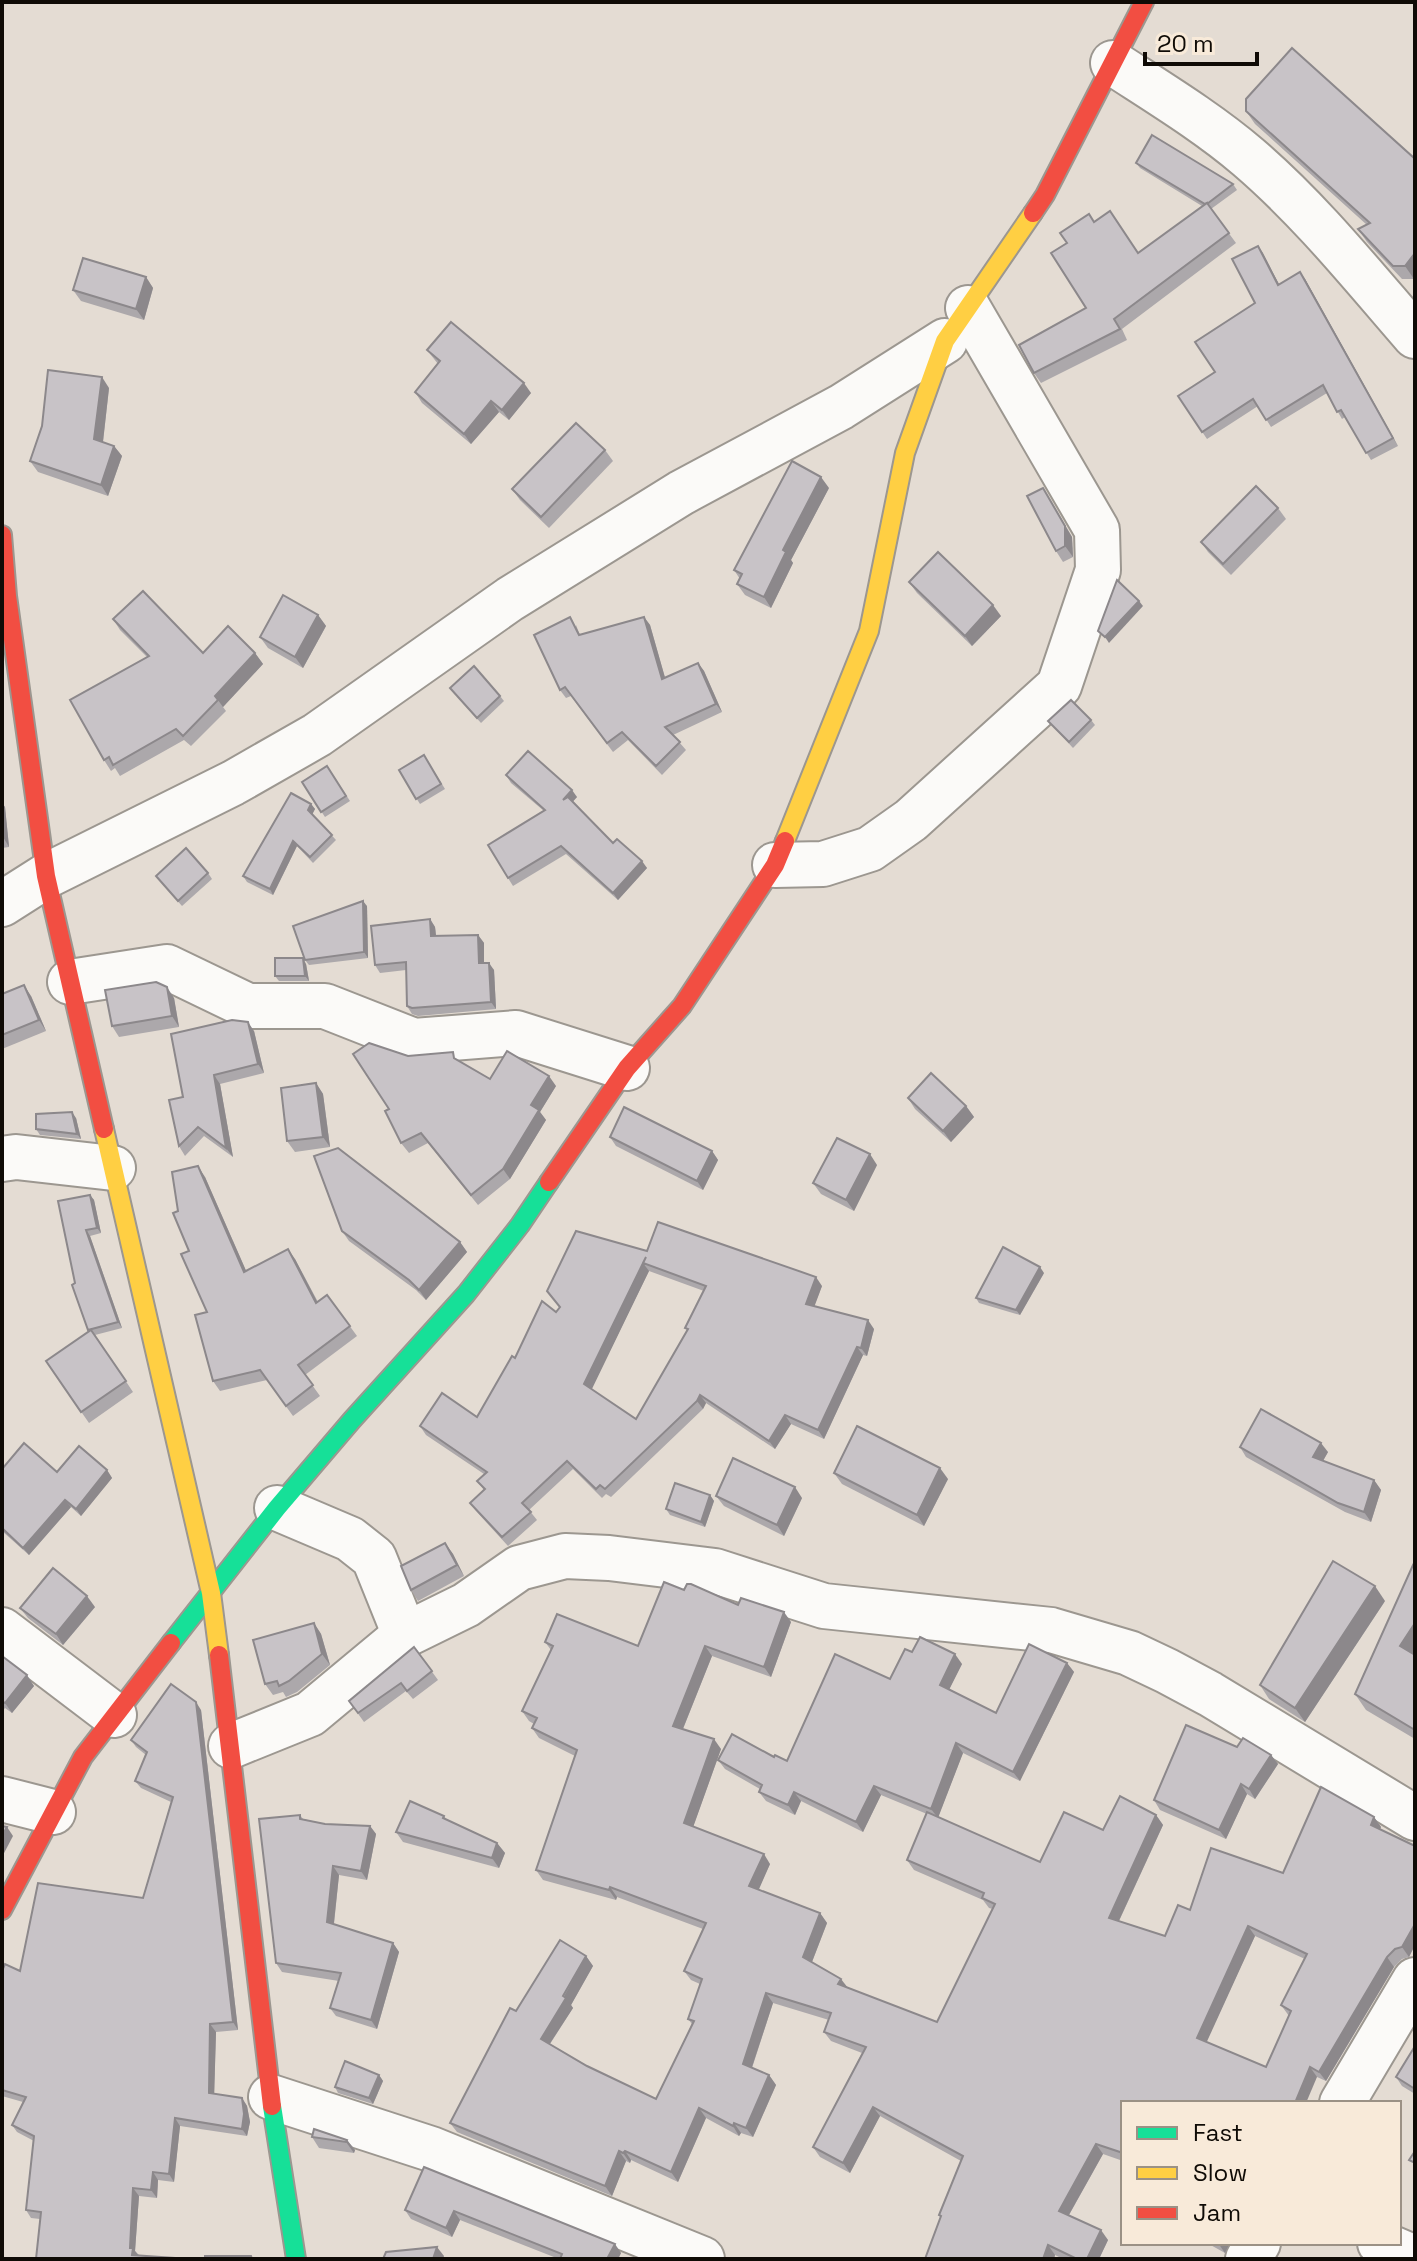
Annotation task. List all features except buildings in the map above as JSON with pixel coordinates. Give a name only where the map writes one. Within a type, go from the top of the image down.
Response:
[{"type":"street","points":[[2,1910],[83,1757],[114,1715],[277,1508],[466,1294],[520,1225],[627,1068],[682,1006],[775,865],[869,631],[905,453],[957,324],[1045,195],[1144,2]]},
{"type":"street","points":[[1113,63],[1187,111],[1249,158],[1321,229],[1415,336]]},
{"type":"street","points":[[775,865],[823,864],[870,849],[911,820],[1059,686],[1075,645],[1098,570],[1097,530],[957,324]]},
{"type":"street","points":[[2,904],[46,876],[233,783],[317,735],[510,599],[681,493],[841,407],[957,324]]},
{"type":"street","points":[[2,535],[7,596],[46,876],[211,1593],[271,2097],[296,2259]]},
{"type":"street","points":[[70,982],[167,967],[248,1006],[325,1006],[414,1041],[516,1033],[627,1068]]},
{"type":"street","points":[[2,1159],[16,1157],[113,1168]]},
{"type":"street","points":[[277,1508],[350,1539],[374,1558],[405,1635]]},
{"type":"street","points":[[231,1746],[310,1714],[405,1635],[466,1605],[519,1568],[565,1556],[609,1558],[715,1571],[824,1606],[1051,1630],[1129,1653],[1210,1694],[1415,1818]]},
{"type":"street","points":[[2,1630],[114,1715]]},
{"type":"street","points":[[2,1799],[53,1812]]},
{"type":"street","points":[[1343,2101],[1415,1980]]},
{"type":"street","points":[[271,2097],[431,2149],[702,2259]]},
{"type":"street","points":[[1385,2245],[1415,2258]]},
{"type":"traffic: fast","points":[[171,1643],[277,1508],[466,1294],[549,1182]]},
{"type":"traffic: fast","points":[[272,2106],[296,2259]]},
{"type":"traffic: slow","points":[[785,841],[869,631],[905,453],[945,341],[1033,213]]},
{"type":"traffic: slow","points":[[104,1129],[211,1593],[219,1655]]},
{"type":"traffic: jam","points":[[1033,213],[1144,2]]},
{"type":"traffic: jam","points":[[2,535],[7,596],[46,876],[104,1129]]},
{"type":"traffic: jam","points":[[549,1182],[627,1068],[682,1006],[775,865],[785,841]]},
{"type":"traffic: jam","points":[[2,1910],[83,1757],[171,1643]]},
{"type":"traffic: jam","points":[[219,1655],[272,2106]]}]
